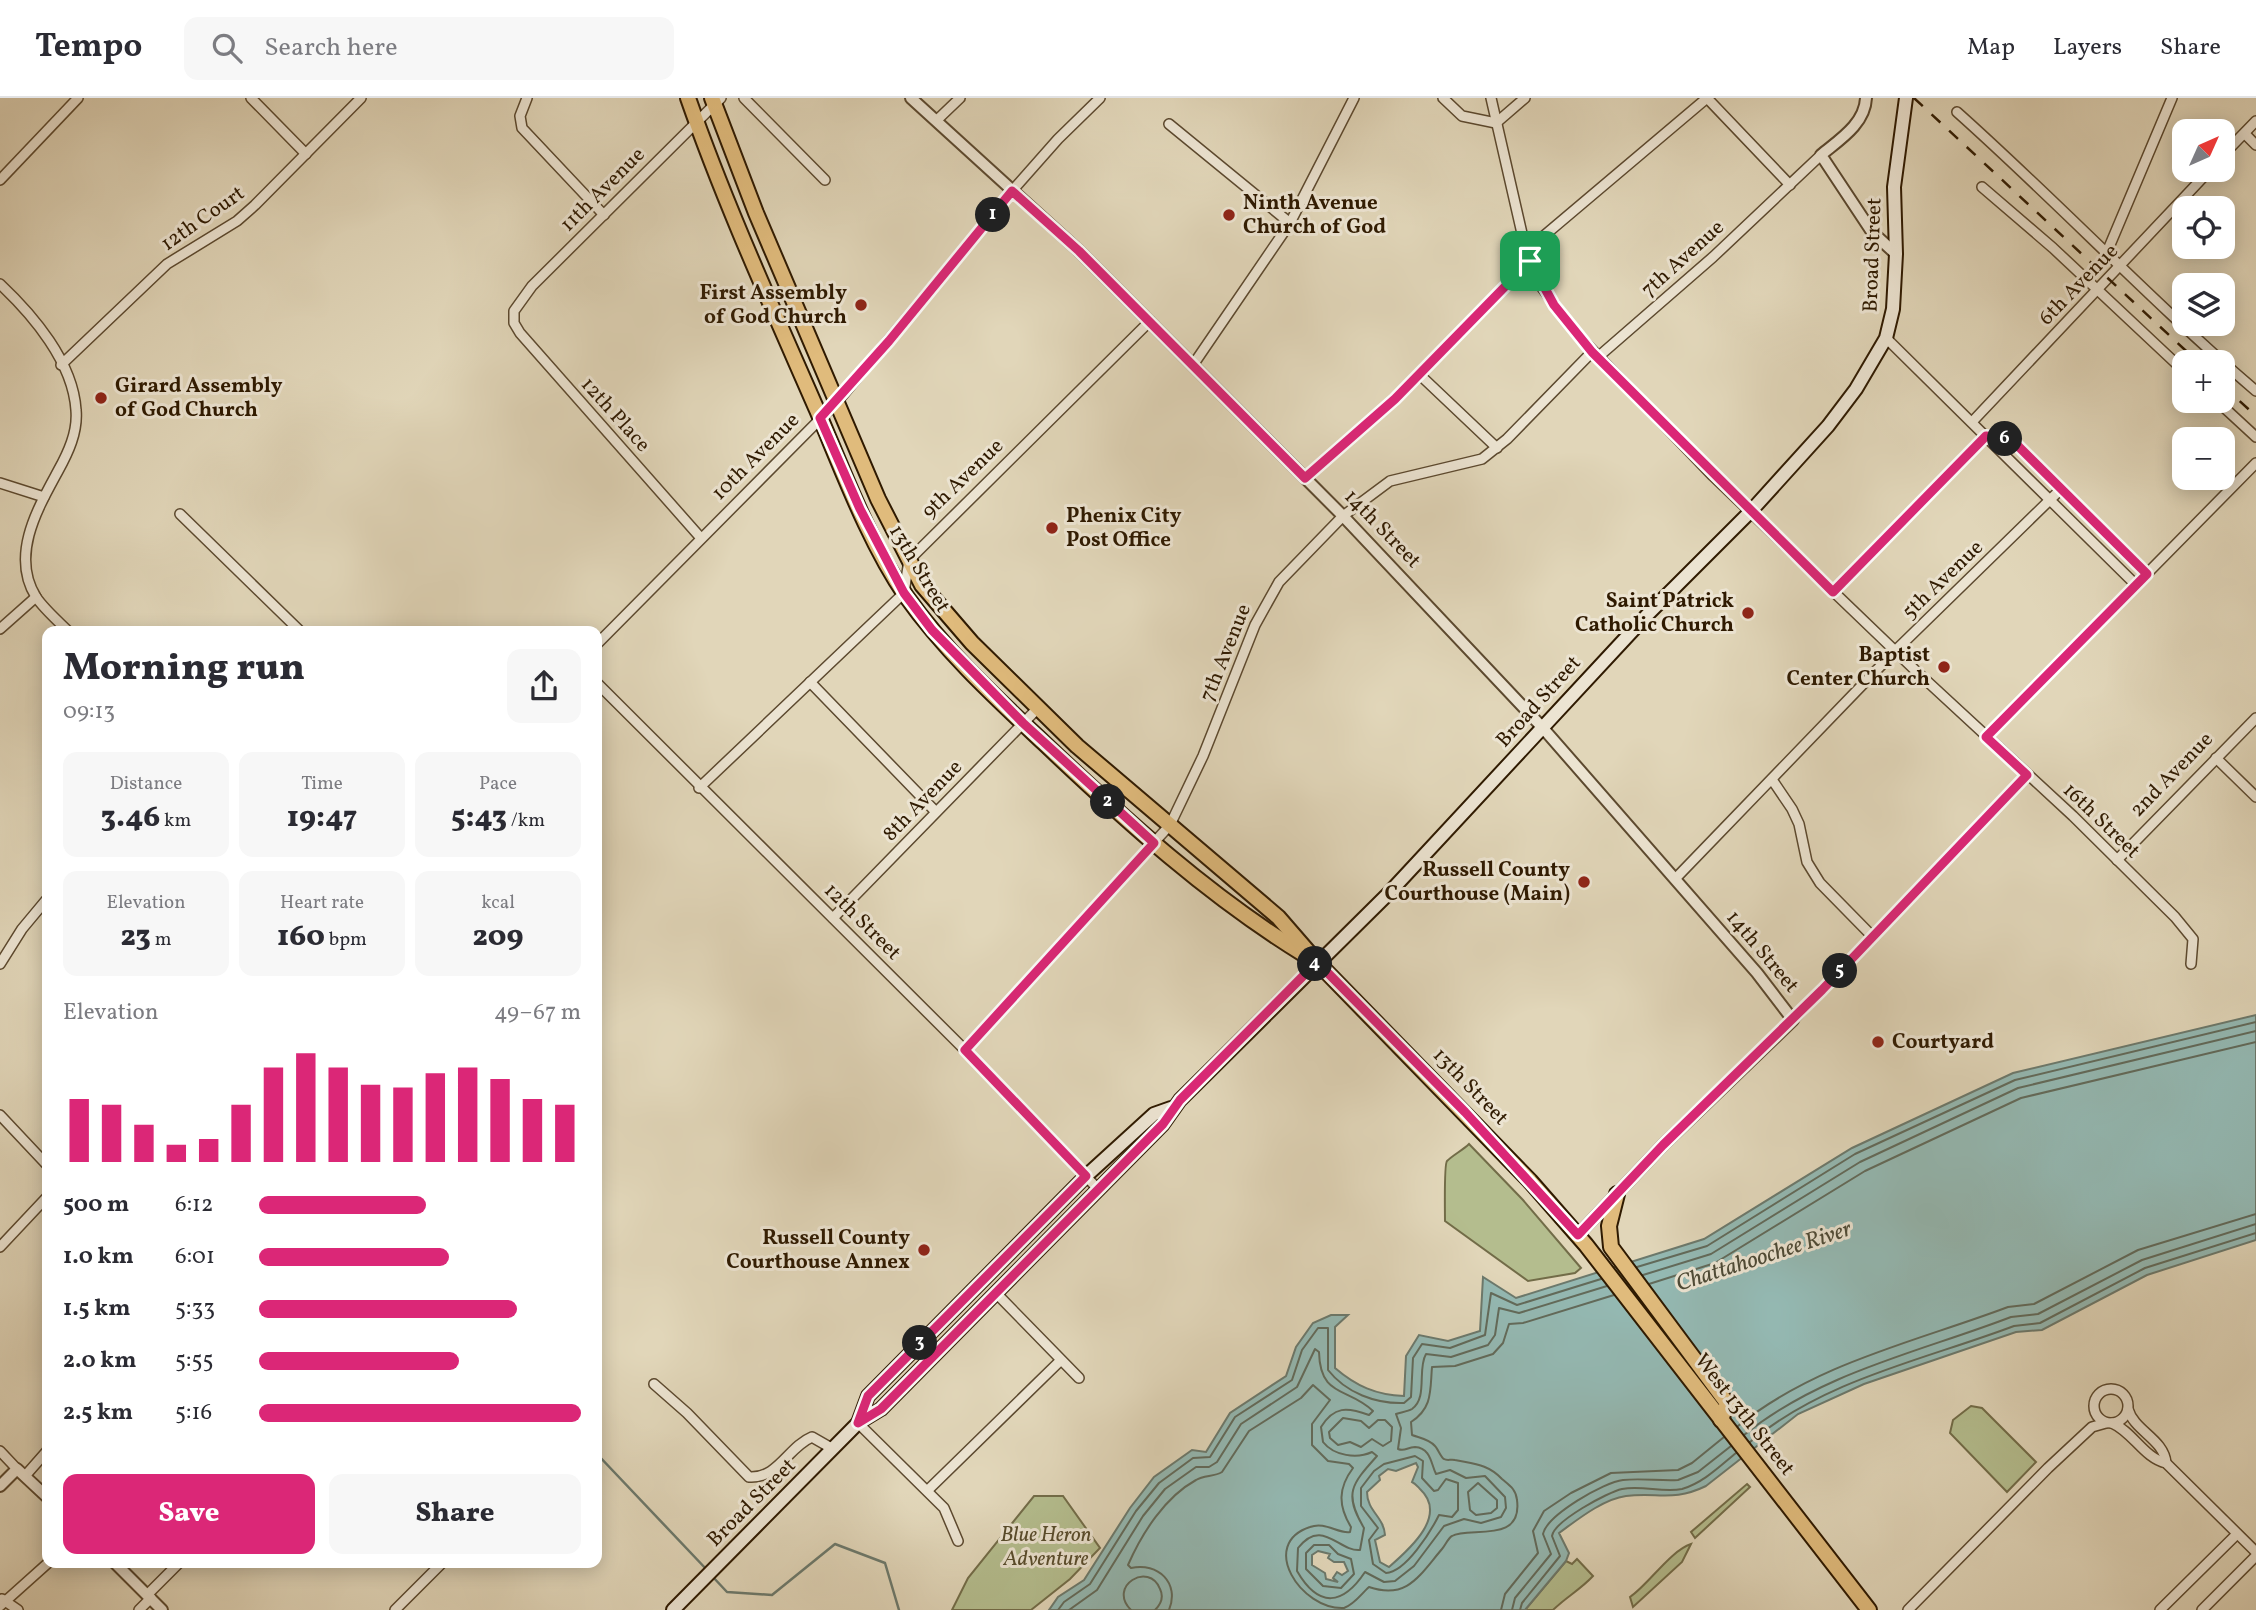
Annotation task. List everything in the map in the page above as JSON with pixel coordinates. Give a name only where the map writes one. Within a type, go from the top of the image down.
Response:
[{"type":"main road","name":"13th Street","points":[[688,98],[746,248],[820,418],[860,509],[904,593],[947,648],[1023,723],[1154,843],[1257,926],[1317,962]]},
{"type":"main road","name":"Broad Street","points":[[673,1610],[858,1423],[881,1409],[1163,1124],[1171,1108],[1388,894],[1669,591],[1751,511],[1842,408],[1886,338],[1893,309],[1896,254],[1894,187],[1906,98]]},
{"type":"main road","name":"13th Street","points":[[716,100],[756,213],[878,499],[922,585],[946,616],[1126,791],[1278,917],[1317,962],[1459,1105],[1582,1240]]},
{"type":"main road","name":"Broad Street","points":[[858,1423],[868,1396],[1086,1176],[1154,1114],[1171,1108]]},
{"type":"main road","points":[[1617,1194],[1609,1226],[1611,1247],[1727,1403],[1721,1420]]},
{"type":"main road","name":"West 13th Street","points":[[1582,1240],[1869,1610]]},
{"type":"street","points":[[0,180],[78,98]]},
{"type":"street","points":[[251,98],[306,154]]},
{"type":"street","name":"12th Court","points":[[61,365],[167,264],[237,221],[361,98]]},
{"type":"street","points":[[527,98],[520,116],[523,128],[604,215]]},
{"type":"street","points":[[744,98],[825,180]]},
{"type":"street","name":"14th Street","points":[[911,98],[1079,251],[1343,516],[1542,727],[1675,879],[1793,1020]]},
{"type":"street","points":[[937,120],[960,98]]},
{"type":"street","name":"10th Avenue","points":[[602,639],[700,537],[838,401],[1012,191],[1058,139],[1100,98]]},
{"type":"street","points":[[1192,365],[1290,223],[1354,98]]},
{"type":"street","points":[[1443,98],[1462,116],[1496,123],[1525,98]]},
{"type":"street","name":"16th Street","points":[[1491,98],[1526,251],[1554,305],[1595,355],[1833,592],[2175,917],[2193,939],[2191,964]]},
{"type":"street","points":[[1526,251],[1707,98],[1790,185],[1859,119],[1866,98]]},
{"type":"street","points":[[2106,251],[2172,98]]},
{"type":"street","name":"11th Avenue","points":[[514,311],[532,286],[716,100]]},
{"type":"street","points":[[1957,112],[2106,251],[2143,291],[2256,390]]},
{"type":"street","points":[[2235,144],[2256,121]]},
{"type":"street","points":[[1169,124],[1290,223]]},
{"type":"street","points":[[2245,134],[2256,145]]},
{"type":"street","points":[[1821,155],[1872,232],[1896,254]]},
{"type":"street","name":"6th Avenue","points":[[1972,422],[2199,182]]},
{"type":"street","name":"7th Avenue","points":[[965,1050],[1170,825],[1203,756],[1266,603],[1279,582],[1343,516],[1401,477],[1470,463],[1497,448],[1595,355],[1790,185]]},
{"type":"street","points":[[1982,187],[2172,360]]},
{"type":"street","points":[[1305,478],[1420,375],[1530,261]]},
{"type":"street","points":[[0,284],[42,329],[61,365],[76,410],[74,433],[29,529],[26,553],[30,584],[36,597],[63,626]]},
{"type":"street","name":"12th Place","points":[[514,311],[514,323],[535,351],[700,537]]},
{"type":"street","name":"9th Avenue","points":[[909,560],[1150,321]]},
{"type":"street","points":[[1886,338],[2136,585]]},
{"type":"street","points":[[1420,375],[1497,448]]},
{"type":"street","points":[[2230,413],[2256,437]]},
{"type":"street","points":[[1986,436],[2012,440],[2147,574]]},
{"type":"street","points":[[1833,592],[1986,436]]},
{"type":"street","points":[[1986,737],[2256,463]]},
{"type":"street","points":[[0,483],[44,497]]},
{"type":"street","name":"5th Avenue","points":[[1675,879],[1773,781],[1896,650],[2062,489]]},
{"type":"street","points":[[180,514],[295,626]]},
{"type":"street","points":[[699,788],[904,593],[909,560]]},
{"type":"street","points":[[0,629],[36,597]]},
{"type":"street","points":[[810,682],[936,812]]},
{"type":"street","name":"12th Street","points":[[602,688],[699,788],[965,1050],[1099,1190]]},
{"type":"street","name":"8th Avenue","points":[[833,918],[1038,708]]},
{"type":"street","name":"2nd Avenue","points":[[2117,860],[2256,718]]},
{"type":"street","points":[[2216,758],[2256,797]]},
{"type":"street","points":[[1582,1240],[1617,1194],[1751,1057],[1793,1020],[2027,775]]},
{"type":"street","points":[[1773,781],[1799,824],[1807,862],[1820,883],[1872,936]]},
{"type":"street","points":[[0,964],[22,929],[42,906]]},
{"type":"street","points":[[0,1115],[42,1160]]},
{"type":"street","points":[[0,1247],[42,1202]]},
{"type":"street","points":[[996,1293],[1079,1378]]},
{"type":"street","points":[[928,1490],[1060,1361]]},
{"type":"street","points":[[654,1384],[687,1413],[748,1477],[759,1478],[774,1470],[799,1442],[812,1437],[833,1449]]},
{"type":"street","points":[[2092,1427],[2095,1399],[2101,1392],[2111,1389],[2122,1393],[2132,1418],[2162,1448],[2166,1463]]},
{"type":"street","points":[[1908,1610],[2092,1427],[2122,1419],[2128,1409]]},
{"type":"street","points":[[2095,1412],[2109,1423],[2128,1431],[2154,1458],[2166,1463],[2256,1554],[2202,1610]]},
{"type":"street","points":[[858,1423],[944,1508],[958,1541]]},
{"type":"street","points":[[0,1451],[42,1492]]},
{"type":"street","points":[[0,1486],[42,1455]]},
{"type":"street","points":[[2160,1610],[2237,1534]]},
{"type":"street","points":[[18,1610],[2,1602],[42,1568]]},
{"type":"street","points":[[120,1568],[162,1610]]},
{"type":"street","points":[[139,1610],[175,1568]]},
{"type":"street","points":[[395,1610],[437,1568]]},
{"type":"green space","points":[[1469,1144],[1523,1200],[1581,1268],[1575,1273],[1528,1281],[1445,1221],[1446,1164]]},
{"type":"green space","points":[[1971,1406],[1982,1408],[2036,1462],[2007,1492],[1950,1433],[1953,1420]]},
{"type":"green space","points":[[1747,1484],[1750,1487],[1695,1538],[1691,1532]]},
{"type":"green space","name":"Blue Heron Adventure","points":[[1034,1496],[1063,1496],[1100,1548],[1070,1579],[1031,1610],[952,1610],[968,1578]]},
{"type":"green space","points":[[1691,1544],[1682,1562],[1633,1607],[1630,1597],[1675,1553]]},
{"type":"green space","points":[[1577,1559],[1593,1576],[1588,1581],[1553,1610],[1525,1610],[1566,1561],[1572,1564]]},
{"type":"water","name":"Chattahoochee River","points":[[2256,1015],[2256,1240],[2147,1275],[2042,1330],[2016,1332],[1864,1384],[1798,1414],[1706,1486],[1694,1491],[1675,1495],[1626,1496],[1599,1506],[1559,1533],[1569,1553],[1566,1561],[1525,1610],[1049,1610],[1058,1597],[1084,1580],[1130,1508],[1154,1477],[1192,1450],[1206,1452],[1230,1413],[1286,1376],[1296,1347],[1313,1323],[1331,1315],[1348,1315],[1335,1327],[1335,1368],[1367,1388],[1384,1394],[1404,1396],[1406,1356],[1419,1335],[1448,1341],[1480,1331],[1483,1277],[1516,1298],[1704,1239],[1852,1148],[2013,1073]],"holes":[[[1416,1463],[1418,1467],[1412,1482],[1428,1499],[1428,1520],[1416,1541],[1389,1567],[1380,1562],[1375,1540],[1385,1535],[1384,1529],[1370,1504],[1367,1492],[1388,1469],[1396,1471]],[[1318,1551],[1330,1554],[1328,1558],[1334,1562],[1344,1562],[1348,1571],[1342,1575],[1337,1572],[1333,1578],[1338,1582],[1326,1579],[1325,1573],[1312,1565],[1312,1555]]]},
{"type":"waterway","points":[[602,1459],[708,1571]]},
{"type":"waterway","points":[[712,1576],[727,1592],[772,1595],[835,1544],[885,1563],[899,1610]]},
{"type":"railway","points":[[1914,98],[2185,350]]},
{"type":"railway","points":[[2235,397],[2256,416]]},
{"type":"place","name":"Ninth Avenue Church of God","points":[[1229,215]]},
{"type":"place","name":"First Assembly of God Church","points":[[861,305]]},
{"type":"place","name":"Girard Assembly of God Church","points":[[101,398]]},
{"type":"place","name":"Phenix City Post Office","points":[[1052,528]]},
{"type":"place","name":"Saint Patrick Catholic Church","points":[[1748,613]]},
{"type":"place","name":"Baptist Center Church","points":[[1944,667]]},
{"type":"place","name":"Russell County Courthouse (Main)","points":[[1584,882]]},
{"type":"place","name":"Courtyard","points":[[1878,1042]]},
{"type":"place","name":"Russell County Courthouse Annex","points":[[924,1250]]},
{"type":"route","points":[[1012,191],[1121,292],[1305,478],[1395,399],[1530,261],[1554,305],[1592,352],[1833,592],[1986,436],[2012,440],[2147,574],[1986,737],[2027,775],[1941,862],[1793,1020],[1751,1057],[1663,1145],[1578,1235],[1465,1112],[1317,962],[1171,1108],[1163,1124],[1099,1190],[881,1409],[858,1423],[868,1396],[1086,1176],[965,1050],[1154,843],[1074,772],[932,630],[904,593],[860,509],[820,418],[889,341],[1012,191]]}]
